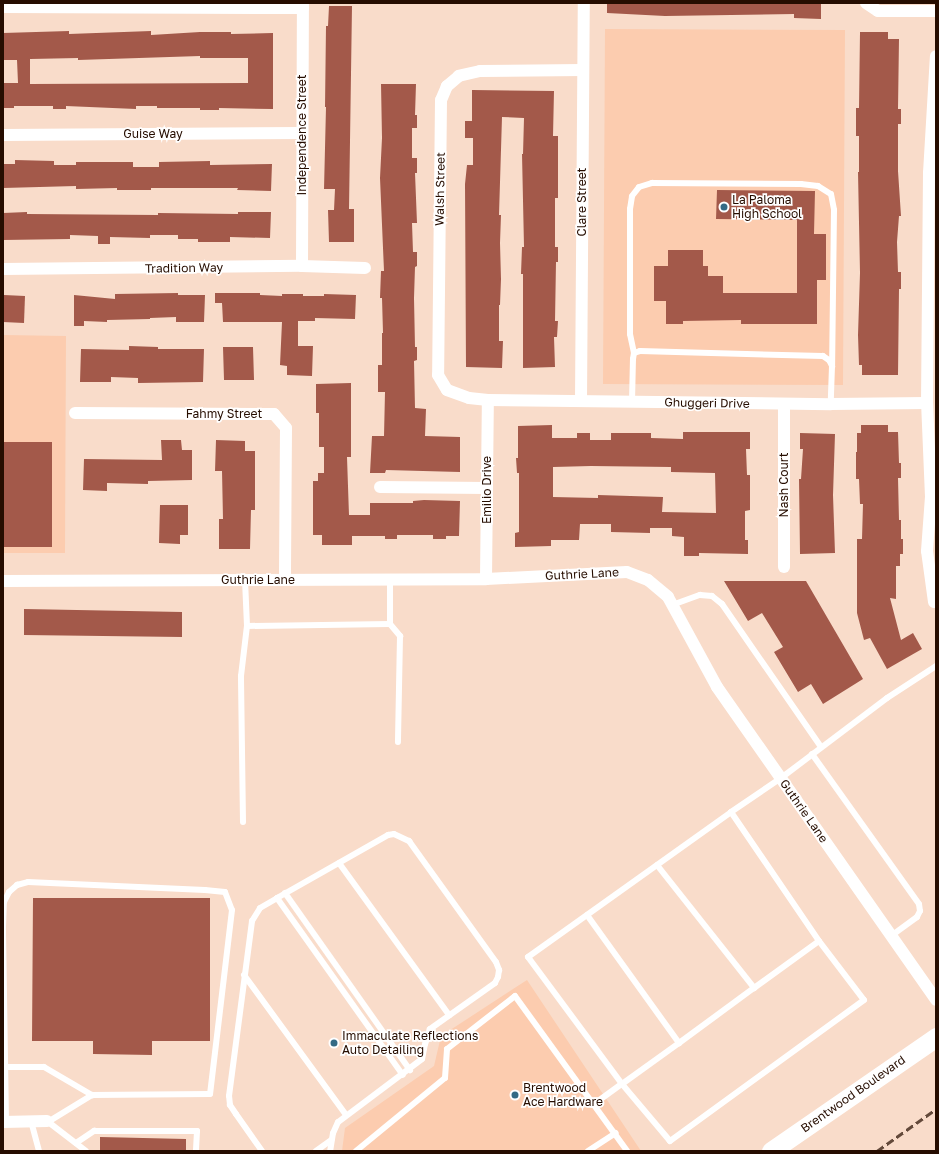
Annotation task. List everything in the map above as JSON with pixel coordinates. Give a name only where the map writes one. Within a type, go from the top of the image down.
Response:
[{"type":"main road","name":"Brentwood Boulevard","points":[[771,1151],[936,1037]]},
{"type":"street","name":"Clare Street","points":[[581,401],[584,3]]},
{"type":"street","points":[[866,3],[878,11],[936,12]]},
{"type":"street","points":[[3,7],[302,5]]},
{"type":"street","name":"Independence Street","points":[[302,5],[302,266]]},
{"type":"street","points":[[934,602],[927,551],[933,497],[927,403],[932,333],[933,173],[936,56]]},
{"type":"street","name":"Walsh Street","points":[[488,400],[469,398],[447,390],[438,375],[441,100],[447,86],[459,76],[480,72],[583,70]]},
{"type":"street","name":"Guise Way","points":[[3,135],[302,133]]},
{"type":"street","name":"Tradition Way","points":[[3,269],[302,266],[365,268]]},
{"type":"street","name":"Ghuggeri Drive","points":[[488,400],[784,404],[927,403]]},
{"type":"street","name":"Emilio Drive","points":[[486,579],[488,400]]},
{"type":"street","name":"Nash Court","points":[[784,404],[784,567]]},
{"type":"street","name":"Fahmy Street","points":[[75,413],[274,414],[286,428],[285,580]]},
{"type":"street","points":[[380,487],[487,488]]},
{"type":"street","name":"Guthrie Lane","points":[[3,581],[486,579],[627,572],[648,580],[668,597],[717,687],[936,1000]]},
{"type":"street","points":[[5,1122],[48,1122]]},
{"type":"lane","points":[[632,402],[632,371],[634,354],[630,334],[630,209],[632,196],[639,187],[652,184],[801,184],[818,186],[831,194],[834,210],[831,404]]},
{"type":"lane","points":[[634,354],[640,352],[816,355],[823,356],[832,366]]},
{"type":"lane","points":[[243,822],[241,676],[247,626],[245,580]]},
{"type":"lane","points":[[390,580],[390,624],[400,636],[398,742]]},
{"type":"lane","points":[[672,605],[700,595],[712,596],[722,604],[822,747]]},
{"type":"lane","points":[[247,626],[390,624]]},
{"type":"lane","points":[[732,812],[819,941],[864,1000],[670,1141],[622,1084],[528,957],[657,865],[732,812],[781,778],[887,698],[936,666]]},
{"type":"lane","points":[[812,754],[920,904],[920,911],[917,917],[891,936]]},
{"type":"lane","points":[[262,1151],[230,1105],[229,1096],[244,975],[252,921],[255,913],[285,893],[388,835],[394,834],[409,841],[496,962],[499,970],[495,983],[430,1029],[422,1059],[410,1070],[338,1122],[331,1140],[330,1151]]},
{"type":"lane","points":[[339,863],[449,1015]]},
{"type":"lane","points":[[657,865],[754,988]]},
{"type":"lane","points":[[5,1067],[44,1067],[92,1095],[210,1094],[232,910],[225,892],[28,882],[17,885],[9,892],[4,902],[5,1122]]},
{"type":"lane","points":[[285,893],[410,1070]]},
{"type":"lane","points":[[277,898],[403,1075]]},
{"type":"lane","points":[[587,915],[679,1043]]},
{"type":"lane","points":[[594,1104],[819,941]]},
{"type":"lane","points":[[244,975],[346,1115]]},
{"type":"lane","points":[[356,1151],[446,1078],[447,1049],[515,996],[616,1133],[627,1151]]},
{"type":"lane","points":[[86,1151],[48,1122],[92,1095]]},
{"type":"lane","points":[[31,1121],[39,1151]]},
{"type":"lane","points":[[76,1143],[94,1131],[197,1131],[196,1151]]},
{"type":"lane","points":[[588,1151],[616,1133]]},
{"type":"lane","points":[[316,1151],[331,1140]]},
{"type":"shaded area","name":"La Paloma High School","points":[[605,29],[845,30],[843,385],[603,384]]},
{"type":"shaded area","points":[[3,335],[66,336],[65,553],[3,553]]},
{"type":"shaded area","points":[[527,980],[641,1151],[342,1151],[345,1128],[434,1066],[441,1036]]},
{"type":"building","points":[[607,3],[821,3],[821,19],[794,18],[794,14],[665,16],[607,13]]},
{"type":"building","points":[[329,6],[352,6],[349,209],[354,209],[354,242],[329,242],[328,210],[334,210],[335,189],[324,189],[326,26],[328,26]]},
{"type":"building","points":[[69,31],[69,34],[151,31],[151,35],[200,32],[231,32],[231,34],[273,33],[273,109],[219,108],[219,110],[200,110],[200,108],[157,108],[157,106],[136,106],[136,109],[66,106],[66,109],[53,109],[53,106],[14,106],[14,108],[3,108],[3,83],[18,83],[17,60],[3,60],[3,33]],"holes":[[[200,56],[200,58],[248,58],[248,83],[30,84],[30,59],[78,58],[78,60]]]},
{"type":"building","points":[[860,32],[888,32],[888,39],[899,39],[898,109],[901,109],[901,124],[898,124],[898,171],[901,216],[899,216],[897,242],[898,272],[901,272],[901,289],[899,289],[898,375],[862,375],[862,365],[859,365],[859,136],[856,136],[856,108],[859,108]]},
{"type":"building","points":[[381,84],[416,84],[415,115],[417,115],[417,128],[412,128],[412,158],[417,158],[417,173],[415,173],[417,223],[412,223],[413,252],[417,252],[414,298],[415,347],[417,347],[417,360],[414,361],[415,408],[426,409],[425,436],[460,437],[460,472],[386,470],[385,473],[370,473],[372,436],[384,436],[385,392],[378,392],[378,365],[382,365],[383,333],[382,298],[380,298],[381,271],[384,271],[380,178],[382,138]]},
{"type":"building","points":[[472,90],[554,91],[553,136],[558,136],[558,198],[555,198],[555,247],[558,247],[558,262],[556,262],[555,321],[558,321],[557,337],[554,337],[555,367],[523,368],[523,274],[521,274],[522,247],[524,247],[522,154],[524,118],[502,117],[499,215],[501,215],[501,279],[499,341],[503,341],[502,368],[466,367],[465,184],[467,165],[473,165],[473,138],[465,138],[465,121],[472,121]]},
{"type":"building","points":[[15,160],[54,161],[54,165],[76,165],[76,162],[133,162],[133,167],[159,167],[159,162],[210,161],[210,165],[272,164],[271,191],[237,190],[238,188],[151,188],[151,190],[117,190],[117,188],[76,189],[76,186],[3,188],[3,164],[15,164]]},
{"type":"building","points":[[717,190],[815,191],[814,234],[826,234],[826,280],[817,280],[817,324],[741,324],[741,320],[683,321],[683,324],[666,324],[666,301],[654,301],[654,266],[668,266],[668,250],[703,250],[703,266],[708,266],[708,276],[723,276],[723,293],[797,293],[797,220],[716,219]]},
{"type":"building","points":[[27,212],[27,214],[158,215],[158,213],[238,214],[238,212],[271,212],[270,238],[230,237],[230,242],[198,242],[198,239],[178,239],[178,235],[150,235],[150,238],[110,237],[110,244],[98,244],[98,236],[70,235],[70,239],[3,240],[3,213]]},
{"type":"building","points":[[178,293],[178,295],[205,295],[204,322],[176,322],[176,317],[107,320],[107,322],[84,321],[84,326],[74,326],[74,295],[115,299],[115,294]]},
{"type":"building","points":[[215,293],[260,293],[260,295],[282,296],[282,294],[303,294],[303,296],[324,296],[324,294],[356,295],[355,319],[315,318],[315,321],[298,321],[298,346],[313,346],[312,376],[287,375],[287,366],[280,365],[282,322],[223,322],[222,303],[215,303]]},
{"type":"building","points":[[4,295],[25,296],[24,323],[3,322]]},
{"type":"building","points":[[129,346],[158,347],[158,349],[204,349],[203,382],[138,383],[138,378],[111,377],[111,382],[80,382],[81,349],[129,350]]},
{"type":"building","points":[[223,347],[253,347],[254,380],[224,380]]},
{"type":"building","points":[[351,383],[351,457],[347,457],[349,515],[370,515],[370,503],[413,503],[413,501],[424,500],[460,501],[459,536],[446,536],[446,539],[433,539],[433,535],[397,535],[397,539],[385,539],[385,536],[352,536],[352,545],[322,545],[322,535],[313,535],[313,481],[318,481],[318,473],[324,473],[324,447],[319,447],[319,413],[316,413],[316,384]]},
{"type":"building","points":[[552,425],[552,438],[577,438],[577,433],[590,433],[590,440],[611,440],[611,433],[651,433],[651,438],[683,439],[683,432],[750,432],[750,449],[746,449],[747,475],[750,475],[750,510],[745,511],[745,540],[748,540],[748,554],[699,553],[699,556],[684,556],[684,537],[672,536],[672,528],[650,528],[650,533],[611,532],[611,524],[580,524],[579,540],[551,540],[551,546],[515,547],[515,533],[519,532],[519,473],[517,473],[516,458],[518,458],[518,426]],"holes":[[[553,467],[671,467],[671,472],[715,473],[716,513],[662,512],[663,497],[598,495],[598,498],[553,497]]]},
{"type":"building","points":[[861,425],[888,425],[888,432],[898,432],[899,463],[901,463],[901,478],[898,478],[899,520],[901,520],[903,554],[900,554],[900,566],[896,566],[896,599],[890,598],[901,640],[913,633],[922,649],[887,669],[870,638],[864,640],[857,613],[857,539],[862,539],[863,504],[860,504],[859,479],[856,479],[856,452],[857,433],[861,433]]},
{"type":"building","points":[[800,433],[835,434],[833,495],[835,553],[800,554],[799,479],[801,479],[803,449],[800,449]]},
{"type":"building","points":[[161,440],[181,440],[182,450],[192,450],[192,480],[148,481],[148,484],[107,483],[107,491],[83,490],[84,459],[162,460]]},
{"type":"building","points":[[216,440],[245,441],[245,451],[255,451],[255,510],[251,510],[250,549],[219,549],[219,519],[223,519],[222,471],[215,471]]},
{"type":"building","points":[[3,442],[52,442],[52,547],[3,547]]},
{"type":"building","points":[[160,505],[188,505],[188,535],[180,535],[180,544],[159,543]]},
{"type":"building","points":[[724,581],[806,581],[863,679],[823,704],[811,684],[798,692],[774,652],[783,647],[762,613],[748,621]]},
{"type":"building","points":[[24,609],[182,612],[182,637],[24,635]]},
{"type":"building","points":[[33,898],[210,898],[210,1041],[152,1041],[152,1055],[93,1054],[93,1041],[32,1041]]},
{"type":"building","points":[[100,1137],[186,1139],[186,1151],[100,1151]]},
{"type":"railway","points":[[877,1151],[936,1109]]},
{"type":"place","name":"La Paloma High School","points":[[724,207]]},
{"type":"place","name":"Immaculate Reflections Auto Detailing","points":[[334,1043]]},
{"type":"place","name":"Brentwood Ace Hardware","points":[[515,1095]]}]
